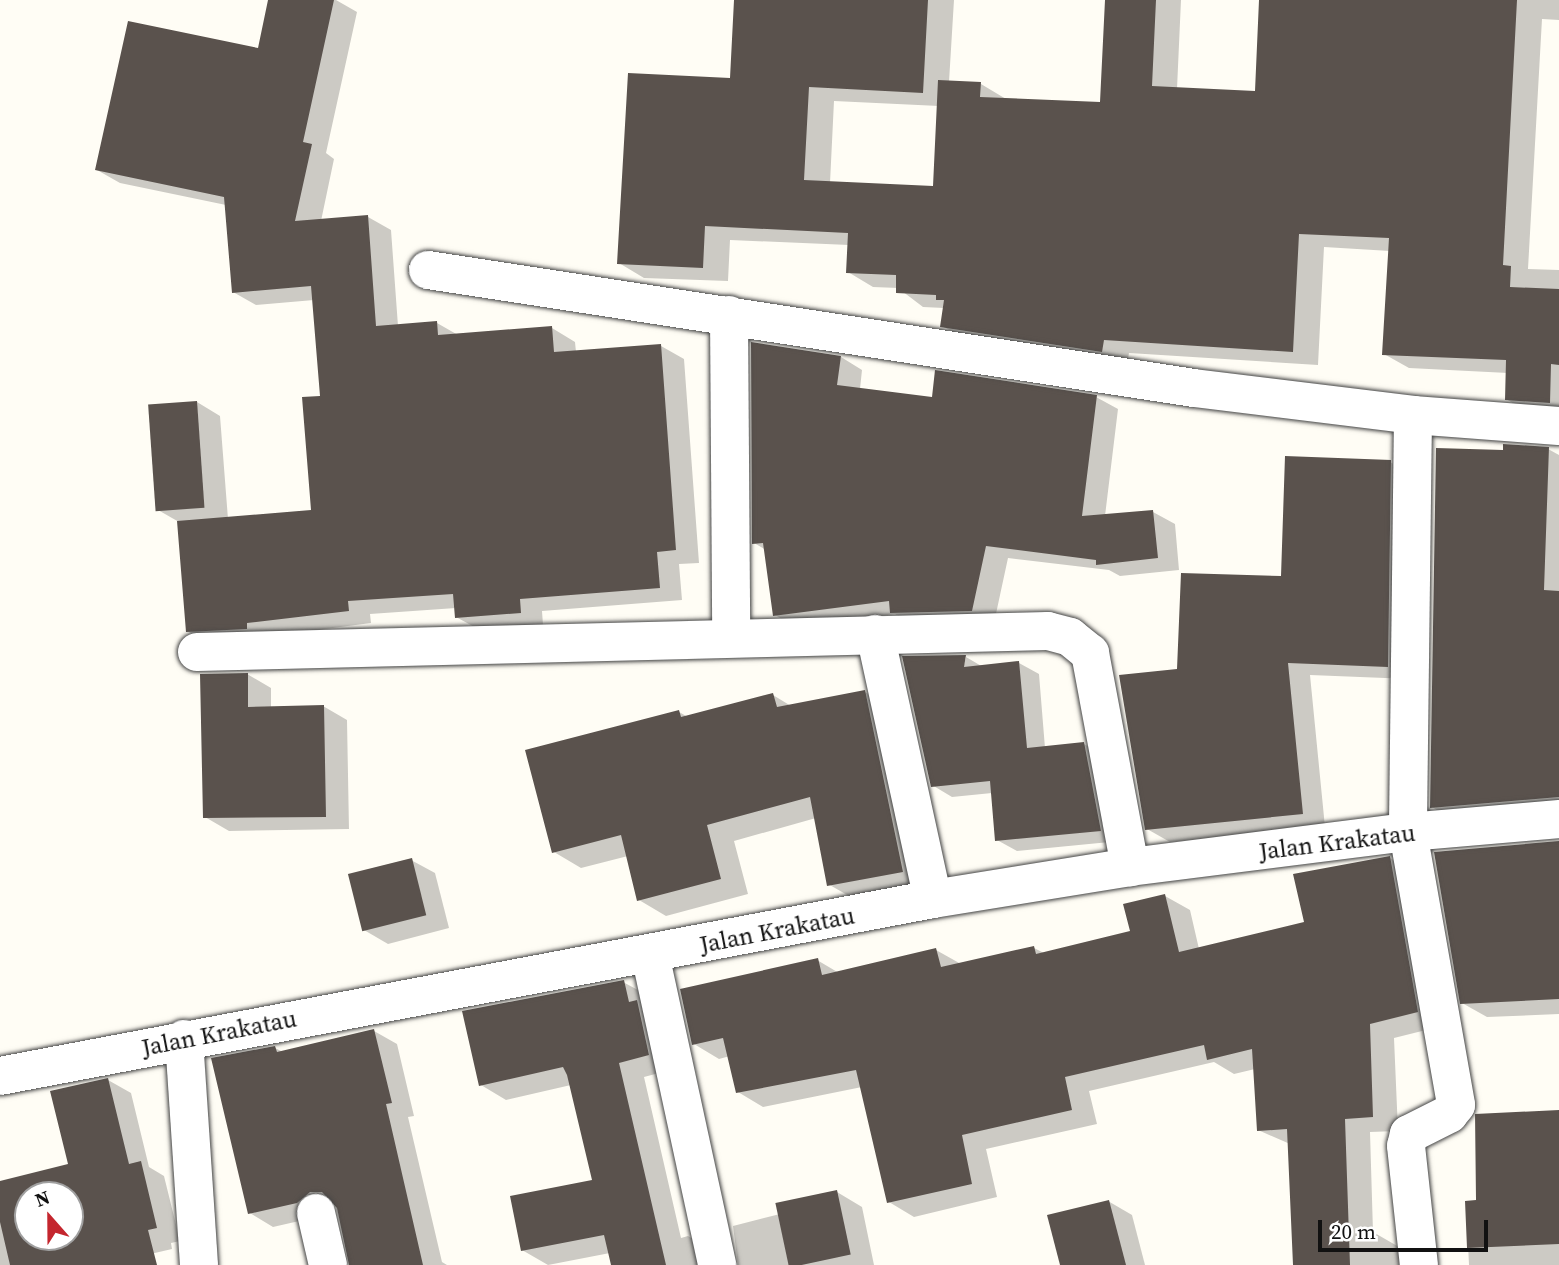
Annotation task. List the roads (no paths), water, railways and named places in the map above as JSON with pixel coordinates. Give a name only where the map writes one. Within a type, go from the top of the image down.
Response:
[{"type":"street","points":[[429,270],[1194,388],[1413,415],[1559,426]]},
{"type":"street","points":[[729,315],[731,637]]},
{"type":"street","points":[[1413,415],[1408,832],[1456,1104],[1449,1114],[1409,1135],[1406,1146],[1419,1265]]},
{"type":"street","points":[[197,652],[1048,631],[1070,637],[1090,653],[1130,867]]},
{"type":"street","points":[[874,634],[933,899]]},
{"type":"street","name":"Jalan Krakatau","points":[[0,1076],[933,899],[1130,867],[1408,832],[1559,819]]},
{"type":"street","points":[[650,954],[717,1265]]},
{"type":"street","points":[[184,1039],[199,1265]]},
{"type":"street","points":[[316,1213],[328,1265]]}]
